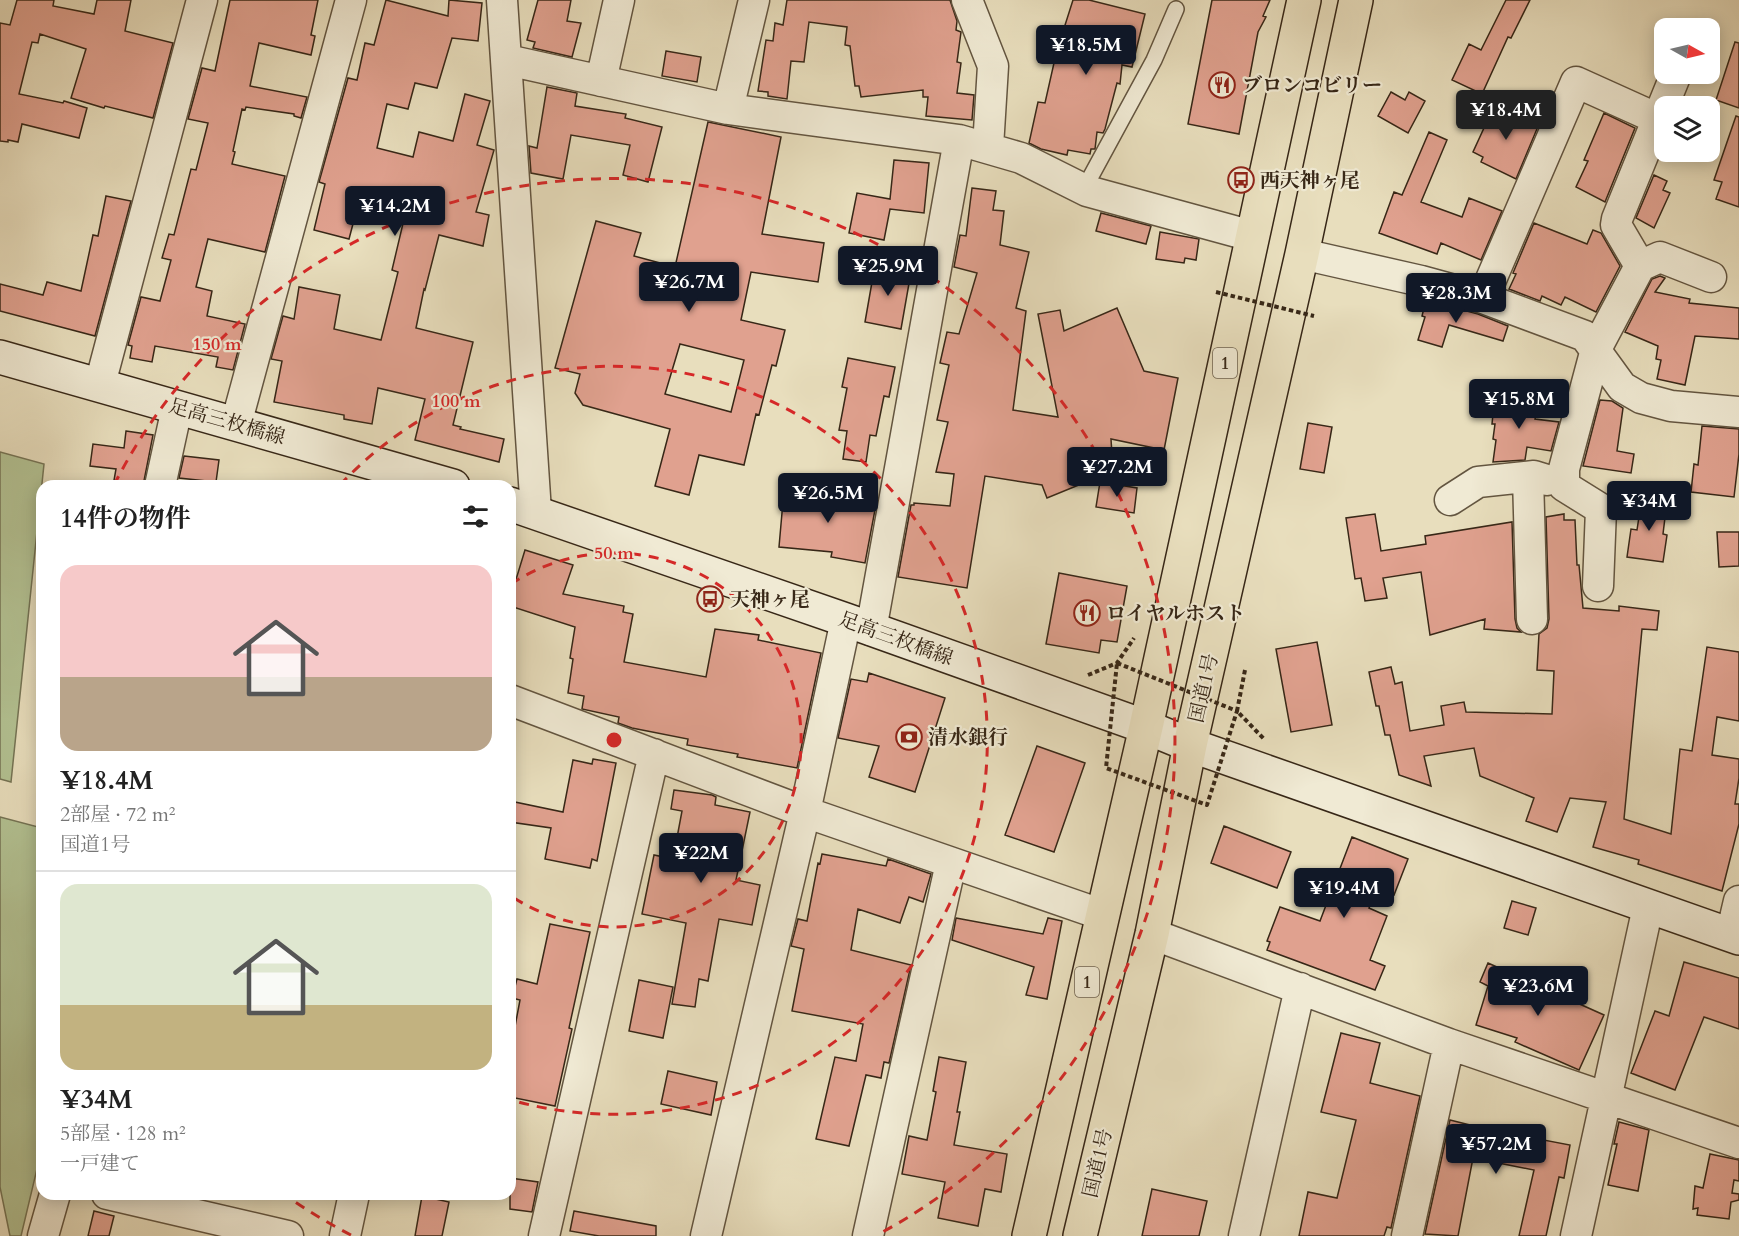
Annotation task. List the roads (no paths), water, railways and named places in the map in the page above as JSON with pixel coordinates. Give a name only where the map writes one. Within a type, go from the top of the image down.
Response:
[{"type":"highway","name":"1","points":[[1029,1236],[1146,727],[1304,0]]},
{"type":"highway","name":"国道1号","points":[[1080,1236],[1152,934],[1190,745],[1357,1]]},
{"type":"main road","name":"足高三枚橋線","points":[[0,357],[236,424],[414,480]]},
{"type":"main road","name":"足高三枚橋線","points":[[523,508],[1735,937]]},
{"type":"street","points":[[100,384],[202,0]]},
{"type":"street","points":[[236,424],[351,0]]},
{"type":"street","points":[[502,0],[507,60],[523,508]]},
{"type":"street","points":[[601,81],[619,0]]},
{"type":"street","points":[[728,109],[754,0]]},
{"type":"street","points":[[967,0],[993,66],[988,147]]},
{"type":"street","points":[[507,60],[728,109],[959,140],[1021,158],[1084,189],[1252,236]]},
{"type":"street","points":[[1483,298],[1576,82],[1654,117]]},
{"type":"street","points":[[1640,266],[1616,225],[1654,129]]},
{"type":"street","points":[[705,1236],[805,812],[858,625],[959,140]]},
{"type":"street","points":[[1302,254],[1421,281],[1483,298],[1585,336],[1622,387],[1641,398],[1671,406],[1739,412]]},
{"type":"street","points":[[1564,486],[1564,469],[1596,349],[1640,266],[1660,257],[1711,277]]},
{"type":"street","points":[[161,480],[177,408]]},
{"type":"street","points":[[1450,500],[1478,482],[1534,476],[1564,486],[1601,509],[1598,586]]},
{"type":"street","points":[[1528,477],[1532,619]]},
{"type":"street","points":[[516,701],[805,812],[1102,915]]},
{"type":"street","points":[[544,1236],[654,754]]},
{"type":"street","points":[[868,1236],[951,863]]},
{"type":"street","points":[[1735,937],[1739,901]]},
{"type":"street","points":[[1576,1236],[1648,907]]},
{"type":"street","points":[[1152,934],[1449,1044],[1739,1143]]},
{"type":"street","points":[[1244,1236],[1300,988]]},
{"type":"street","points":[[1407,1236],[1449,1044]]},
{"type":"street","points":[[43,1236],[53,1200]]},
{"type":"street","points":[[131,1200],[288,1236]]},
{"type":"street","points":[[345,1236],[353,1200]]},
{"type":"lane","points":[[1084,189],[1154,60],[1176,9]]},
{"type":"place","name":"ブロンコビリー","points":[[1222,85]]},
{"type":"place","name":"西天神ヶ尾","points":[[1241,180]]},
{"type":"place","name":"天神ヶ尾","points":[[710,599]]},
{"type":"place","name":"ロイヤルホスト","points":[[1087,613]]},
{"type":"place","name":"清水銀行","points":[[909,737]]}]
